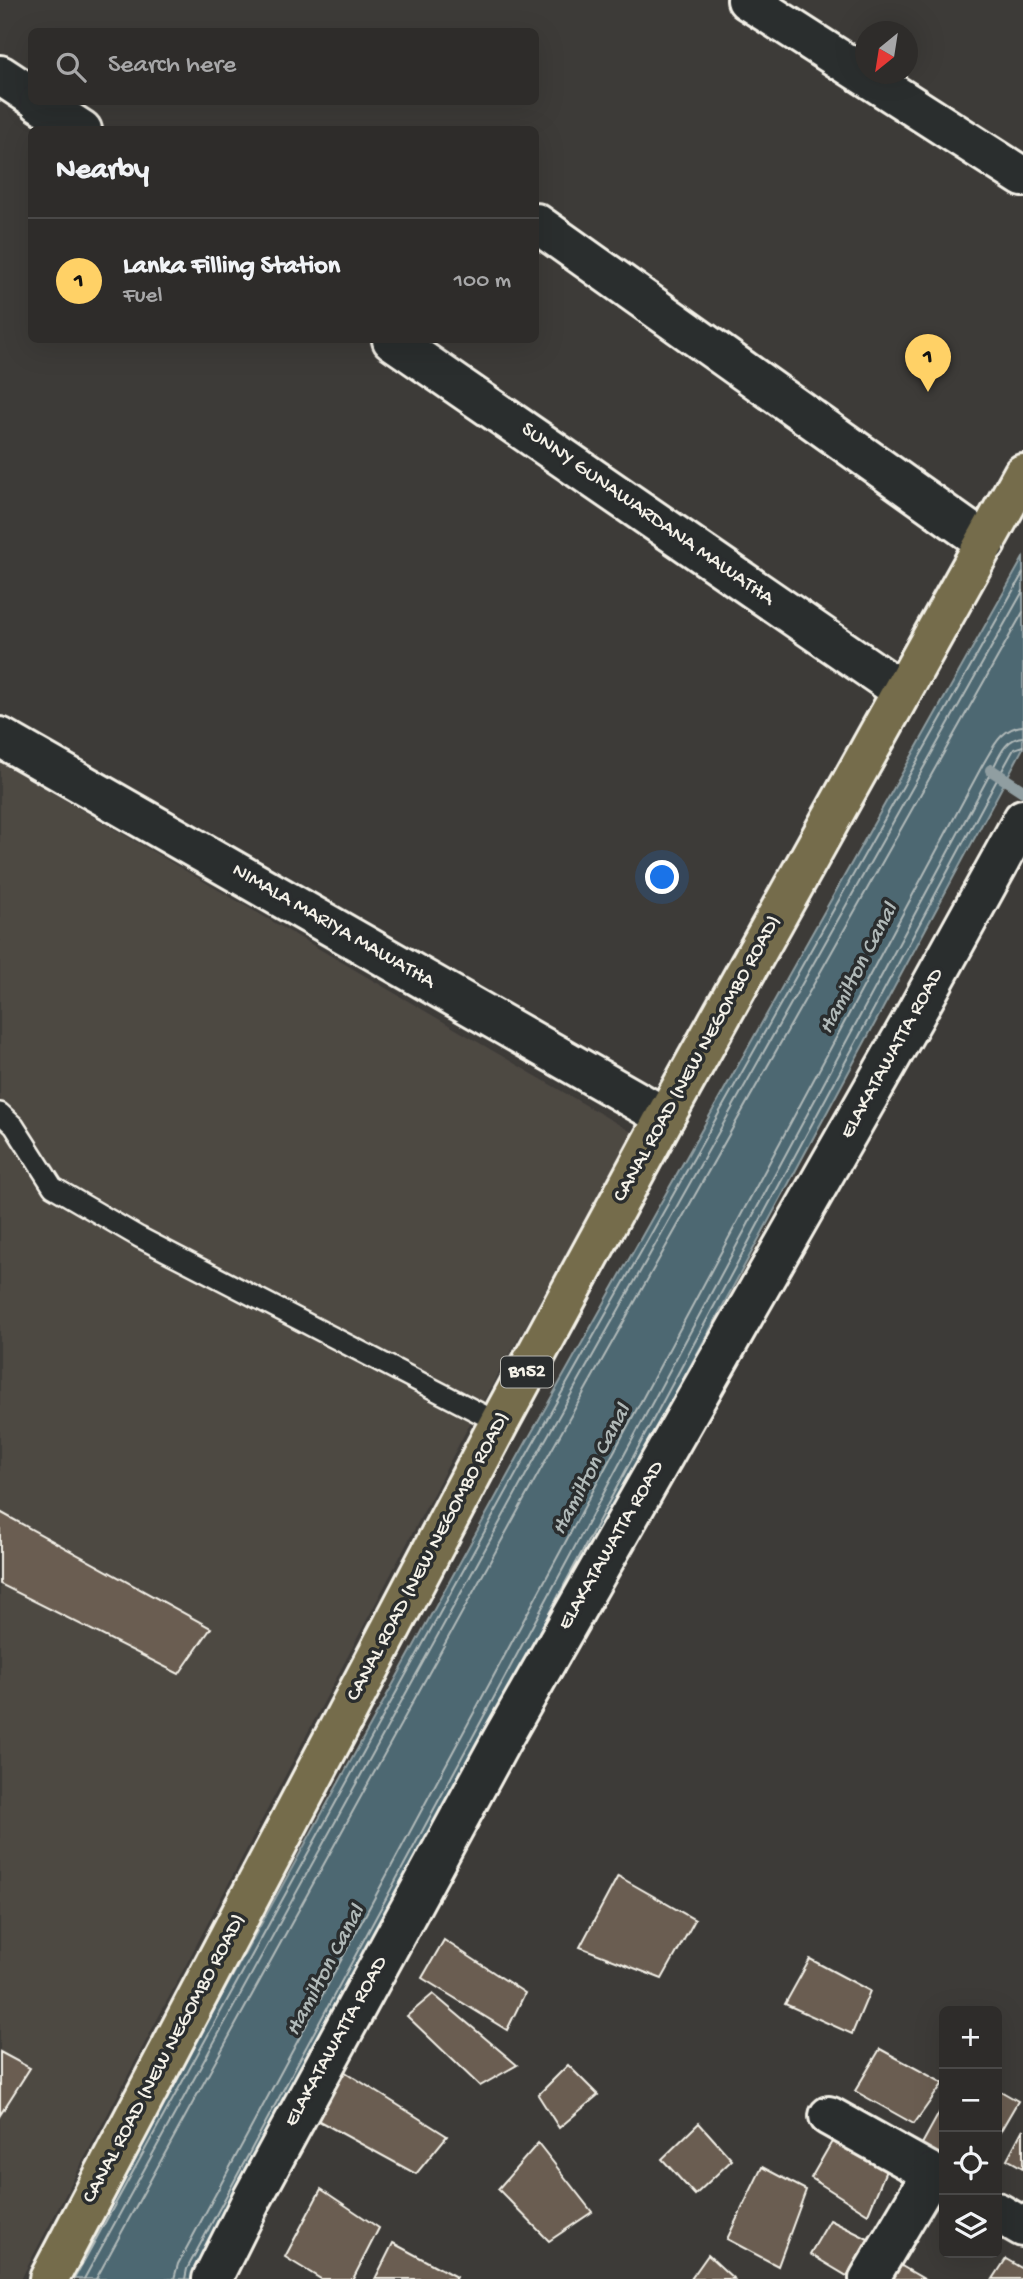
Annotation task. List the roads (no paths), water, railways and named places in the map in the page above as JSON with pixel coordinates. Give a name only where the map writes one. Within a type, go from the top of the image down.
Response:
[{"type":"main road","name":"CANAL ROAD (NEW NEGOMBO ROAD)","points":[[49,2279],[499,1423],[665,1117],[1023,474]]},
{"type":"street","points":[[747,0],[1023,177]]},
{"type":"street","points":[[0,75],[28,93]]},
{"type":"street","points":[[44,105],[76,126]]},
{"type":"street","points":[[539,225],[986,543]]},
{"type":"street","name":"SUNNY GUNAWARDANA MAWATHA","points":[[396,343],[902,691]]},
{"type":"street","name":"NIMALA MARIYA MAWATHA","points":[[0,737],[665,1117]]},
{"type":"street","name":"ELAKATAWATTA ROAD","points":[[212,2279],[257,2189],[501,1741],[915,1015],[1023,819]]},
{"type":"street","points":[[829,2116],[938,2177],[869,2279]]},
{"type":"street","points":[[1002,2214],[1023,2227]]},
{"type":"lane","points":[[0,1112],[14,1126],[53,1187],[139,1237],[499,1423]]},
{"type":"water","name":"Hamilton Canal","points":[[1023,558],[1023,748],[199,2279],[66,2279],[519,1455]]},
{"type":"waterway","points":[[991,770],[1023,791]]},
{"type":"place","name":"Lanka Filling Station","points":[[928,392]]}]
